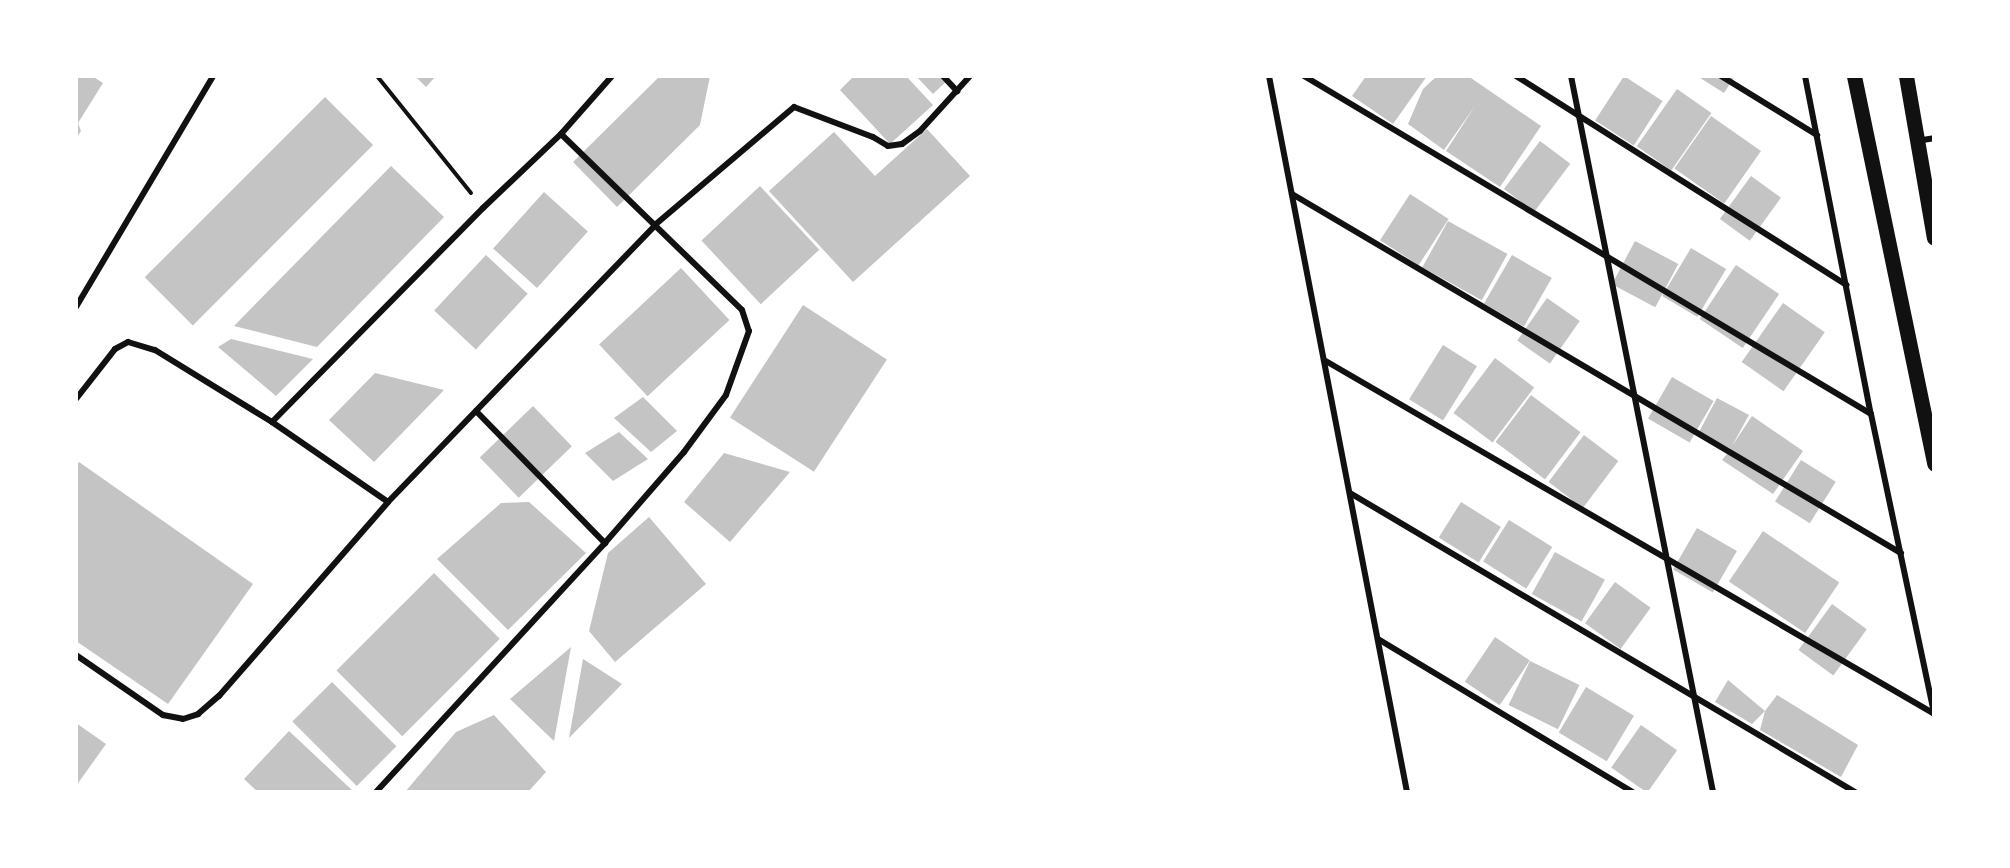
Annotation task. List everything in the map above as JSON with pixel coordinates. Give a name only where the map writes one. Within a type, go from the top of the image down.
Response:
[{"type":"main road","points":[[1854,76],[1934,464]]},
{"type":"main road","points":[[1906,76],[1915,141],[1934,238]]},
{"type":"street","points":[[76,307],[213,76]]},
{"type":"street","points":[[272,422],[483,208],[561,134],[612,76]]},
{"type":"street","points":[[943,76],[957,91]]},
{"type":"street","points":[[76,655],[163,715],[183,719],[198,714],[219,696],[388,502],[656,224],[794,107],[873,137],[888,146],[903,144],[920,131],[969,76]]},
{"type":"street","points":[[1269,76],[1407,792]]},
{"type":"street","points":[[1304,76],[1871,414]]},
{"type":"street","points":[[1516,76],[1846,285]]},
{"type":"street","points":[[1571,76],[1713,792]]},
{"type":"street","points":[[1721,76],[1817,135]]},
{"type":"street","points":[[1805,76],[1871,414],[1933,713]]},
{"type":"street","points":[[376,792],[605,543],[684,452],[726,395],[749,331],[742,310],[561,134]]},
{"type":"street","points":[[1915,141],[1934,138]]},
{"type":"street","points":[[1292,194],[1901,553]]},
{"type":"street","points":[[76,399],[115,349],[128,342],[155,350],[272,422],[388,502]]},
{"type":"street","points":[[1324,360],[1933,713]]},
{"type":"street","points":[[476,411],[605,543]]},
{"type":"street","points":[[1350,493],[1855,792]]},
{"type":"street","points":[[1378,639],[1634,792]]},
{"type":"path","points":[[377,76],[483,208]]},
{"type":"building","points":[[76,76],[92,76],[103,83],[78,123],[81,131],[76,138]]},
{"type":"building","points":[[415,76],[436,76],[426,87]]},
{"type":"building","points":[[660,76],[710,76],[700,125],[617,207],[573,162]]},
{"type":"building","points":[[854,76],[906,76],[933,105],[890,144],[840,90]]},
{"type":"building","points":[[916,76],[952,76],[933,94]]},
{"type":"building","points":[[1366,76],[1427,76],[1393,124],[1352,96]]},
{"type":"building","points":[[1437,76],[1468,76],[1541,126],[1500,187],[1446,151],[1475,106],[1444,150],[1408,124],[1423,89]]},
{"type":"building","points":[[1624,76],[1663,101],[1634,146],[1595,120]]},
{"type":"building","points":[[1697,76],[1735,76],[1724,93]]},
{"type":"building","points":[[1677,89],[1711,113],[1671,170],[1637,146]]},
{"type":"building","points":[[325,97],[373,145],[193,325],[145,277]]},
{"type":"building","points":[[1711,116],[1761,151],[1724,203],[1674,168]]},
{"type":"building","points":[[927,129],[970,176],[853,282],[769,191],[834,132],[875,176]]},
{"type":"building","points":[[1540,141],[1570,164],[1534,212],[1504,189]]},
{"type":"building","points":[[391,166],[444,217],[317,347],[234,326]]},
{"type":"building","points":[[1751,176],[1781,198],[1750,241],[1720,219]]},
{"type":"building","points":[[760,186],[819,250],[761,304],[701,241]]},
{"type":"building","points":[[544,192],[588,231],[537,288],[493,248]]},
{"type":"building","points":[[1410,194],[1449,219],[1419,265],[1380,240]]},
{"type":"building","points":[[1448,221],[1507,254],[1482,300],[1422,267]]},
{"type":"building","points":[[1635,241],[1678,264],[1655,307],[1612,284]]},
{"type":"building","points":[[1691,248],[1726,269],[1697,317],[1662,296]]},
{"type":"building","points":[[486,255],[528,294],[476,349],[434,311]]},
{"type":"building","points":[[1512,255],[1552,278],[1524,326],[1484,303]]},
{"type":"building","points":[[1736,265],[1779,294],[1743,348],[1700,319]]},
{"type":"building","points":[[681,268],[729,320],[648,396],[599,344]]},
{"type":"building","points":[[1547,298],[1580,321],[1550,364],[1517,341]]},
{"type":"building","points":[[1783,303],[1825,332],[1783,391],[1742,362]]},
{"type":"building","points":[[803,305],[887,359],[814,472],[730,417]]},
{"type":"building","points":[[231,339],[313,359],[276,396],[218,347]]},
{"type":"building","points":[[1443,345],[1477,366],[1443,420],[1409,399]]},
{"type":"building","points":[[1495,358],[1534,387],[1493,443],[1453,413]]},
{"type":"building","points":[[375,373],[444,390],[374,462],[329,420]]},
{"type":"building","points":[[1672,377],[1714,401],[1690,443],[1648,419]]},
{"type":"building","points":[[1531,395],[1581,432],[1545,479],[1495,442]]},
{"type":"building","points":[[643,397],[677,431],[651,452],[614,418]]},
{"type":"building","points":[[1717,398],[1749,415],[1732,446],[1752,416],[1803,451],[1773,494],[1722,460],[1731,449],[1699,432]]},
{"type":"building","points":[[533,406],[572,446],[519,498],[480,457]]},
{"type":"building","points":[[619,432],[648,459],[613,481],[585,453]]},
{"type":"building","points":[[1584,435],[1618,461],[1583,508],[1548,482]]},
{"type":"building","points":[[724,453],[790,472],[730,542],[684,502]]},
{"type":"building","points":[[1801,460],[1836,482],[1810,523],[1775,502]]},
{"type":"building","points":[[79,462],[253,584],[168,704],[76,641],[76,466]]},
{"type":"building","points":[[529,502],[586,553],[508,630],[437,559],[501,503]]},
{"type":"building","points":[[1461,502],[1501,527],[1479,563],[1439,538]]},
{"type":"building","points":[[649,517],[706,584],[615,662],[589,631],[608,553]]},
{"type":"building","points":[[1509,520],[1552,547],[1526,589],[1483,562]]},
{"type":"building","points":[[1697,528],[1737,551],[1713,593],[1673,570]]},
{"type":"building","points":[[1763,531],[1839,582],[1805,633],[1729,582]]},
{"type":"building","points":[[1555,552],[1605,580],[1582,622],[1532,594]]},
{"type":"building","points":[[434,573],[500,639],[402,736],[336,671]]},
{"type":"building","points":[[1615,582],[1651,608],[1621,649],[1585,623]]},
{"type":"building","points":[[1832,604],[1867,629],[1833,675],[1798,650]]},
{"type":"building","points":[[1495,637],[1530,660],[1500,705],[1465,682]]},
{"type":"building","points":[[571,647],[554,741],[510,699]]},
{"type":"building","points":[[583,659],[622,684],[569,738]]},
{"type":"building","points":[[1530,661],[1579,685],[1558,729],[1509,705]]},
{"type":"building","points":[[1728,680],[1765,711],[1752,724],[1715,702]]},
{"type":"building","points":[[332,682],[396,746],[357,786],[292,722]]},
{"type":"building","points":[[1586,687],[1634,716],[1607,761],[1559,732]]},
{"type":"building","points":[[1777,695],[1858,745],[1841,777],[1760,730],[1765,711]]},
{"type":"building","points":[[494,715],[546,772],[528,792],[405,792],[456,732]]},
{"type":"building","points":[[76,723],[106,744],[76,786]]},
{"type":"building","points":[[1641,725],[1677,750],[1648,792],[1611,768]]},
{"type":"building","points":[[289,731],[354,792],[258,792],[244,779]]}]
